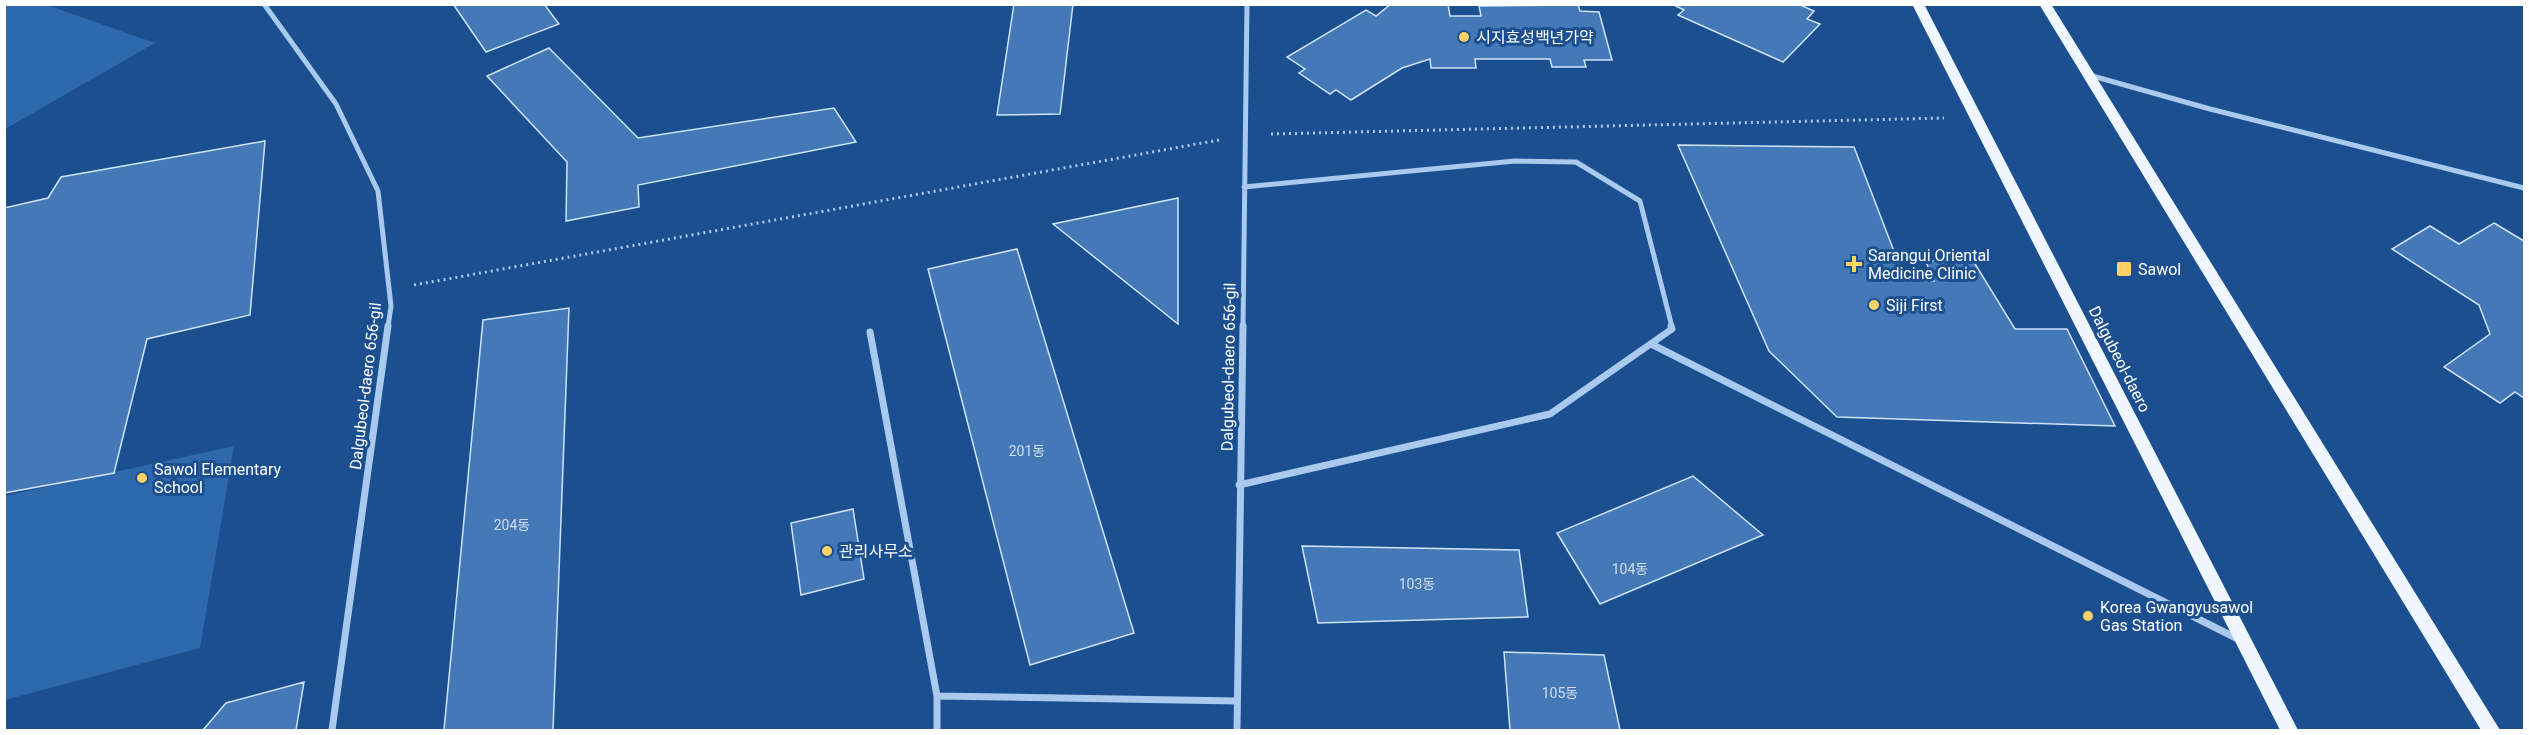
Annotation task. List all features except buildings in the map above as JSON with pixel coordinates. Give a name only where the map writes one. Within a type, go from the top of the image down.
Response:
[{"type":"main road","name":"Dalgubeol-daero","points":[[1918,4],[2289,730]]},
{"type":"main road","points":[[2045,4],[2491,730]]},
{"type":"street","name":"Dalgubeol-daero 656-gil","points":[[264,4],[336,104],[378,191],[391,306],[332,730]]},
{"type":"street","name":"Dalgubeol-daero 656-gil","points":[[1237,730],[1247,4]]},
{"type":"street","points":[[2089,75],[2210,109],[2524,188]]},
{"type":"street","points":[[1239,485],[1550,414],[1672,329],[1640,201],[1576,162],[1515,161],[1244,187]]},
{"type":"street","points":[[870,333],[938,696],[937,730]]},
{"type":"street","points":[[1651,344],[2245,642]]},
{"type":"street","points":[[938,696],[1237,701]]},
{"type":"path","points":[[389,289],[1245,135],[1975,117]]},
{"type":"shaded area","points":[[5,4],[47,5],[155,43],[5,129]]},
{"type":"shaded area","points":[[234,446],[200,648],[5,700],[5,496]]},
{"type":"place","name":"시지효성백년가약","points":[[1464,37]]},
{"type":"place","name":"Sarangui Oriental Medicine Clinic","points":[[1854,264]]},
{"type":"place","name":"Sawol","points":[[2124,269]]},
{"type":"place","name":"Siji First","points":[[1874,305]]},
{"type":"place","name":"Sawol Elementary School","points":[[142,478]]},
{"type":"place","name":"관리사무소","points":[[827,551]]},
{"type":"place","name":"Korea Gwangyusawol Gas Station","points":[[2088,616]]}]
